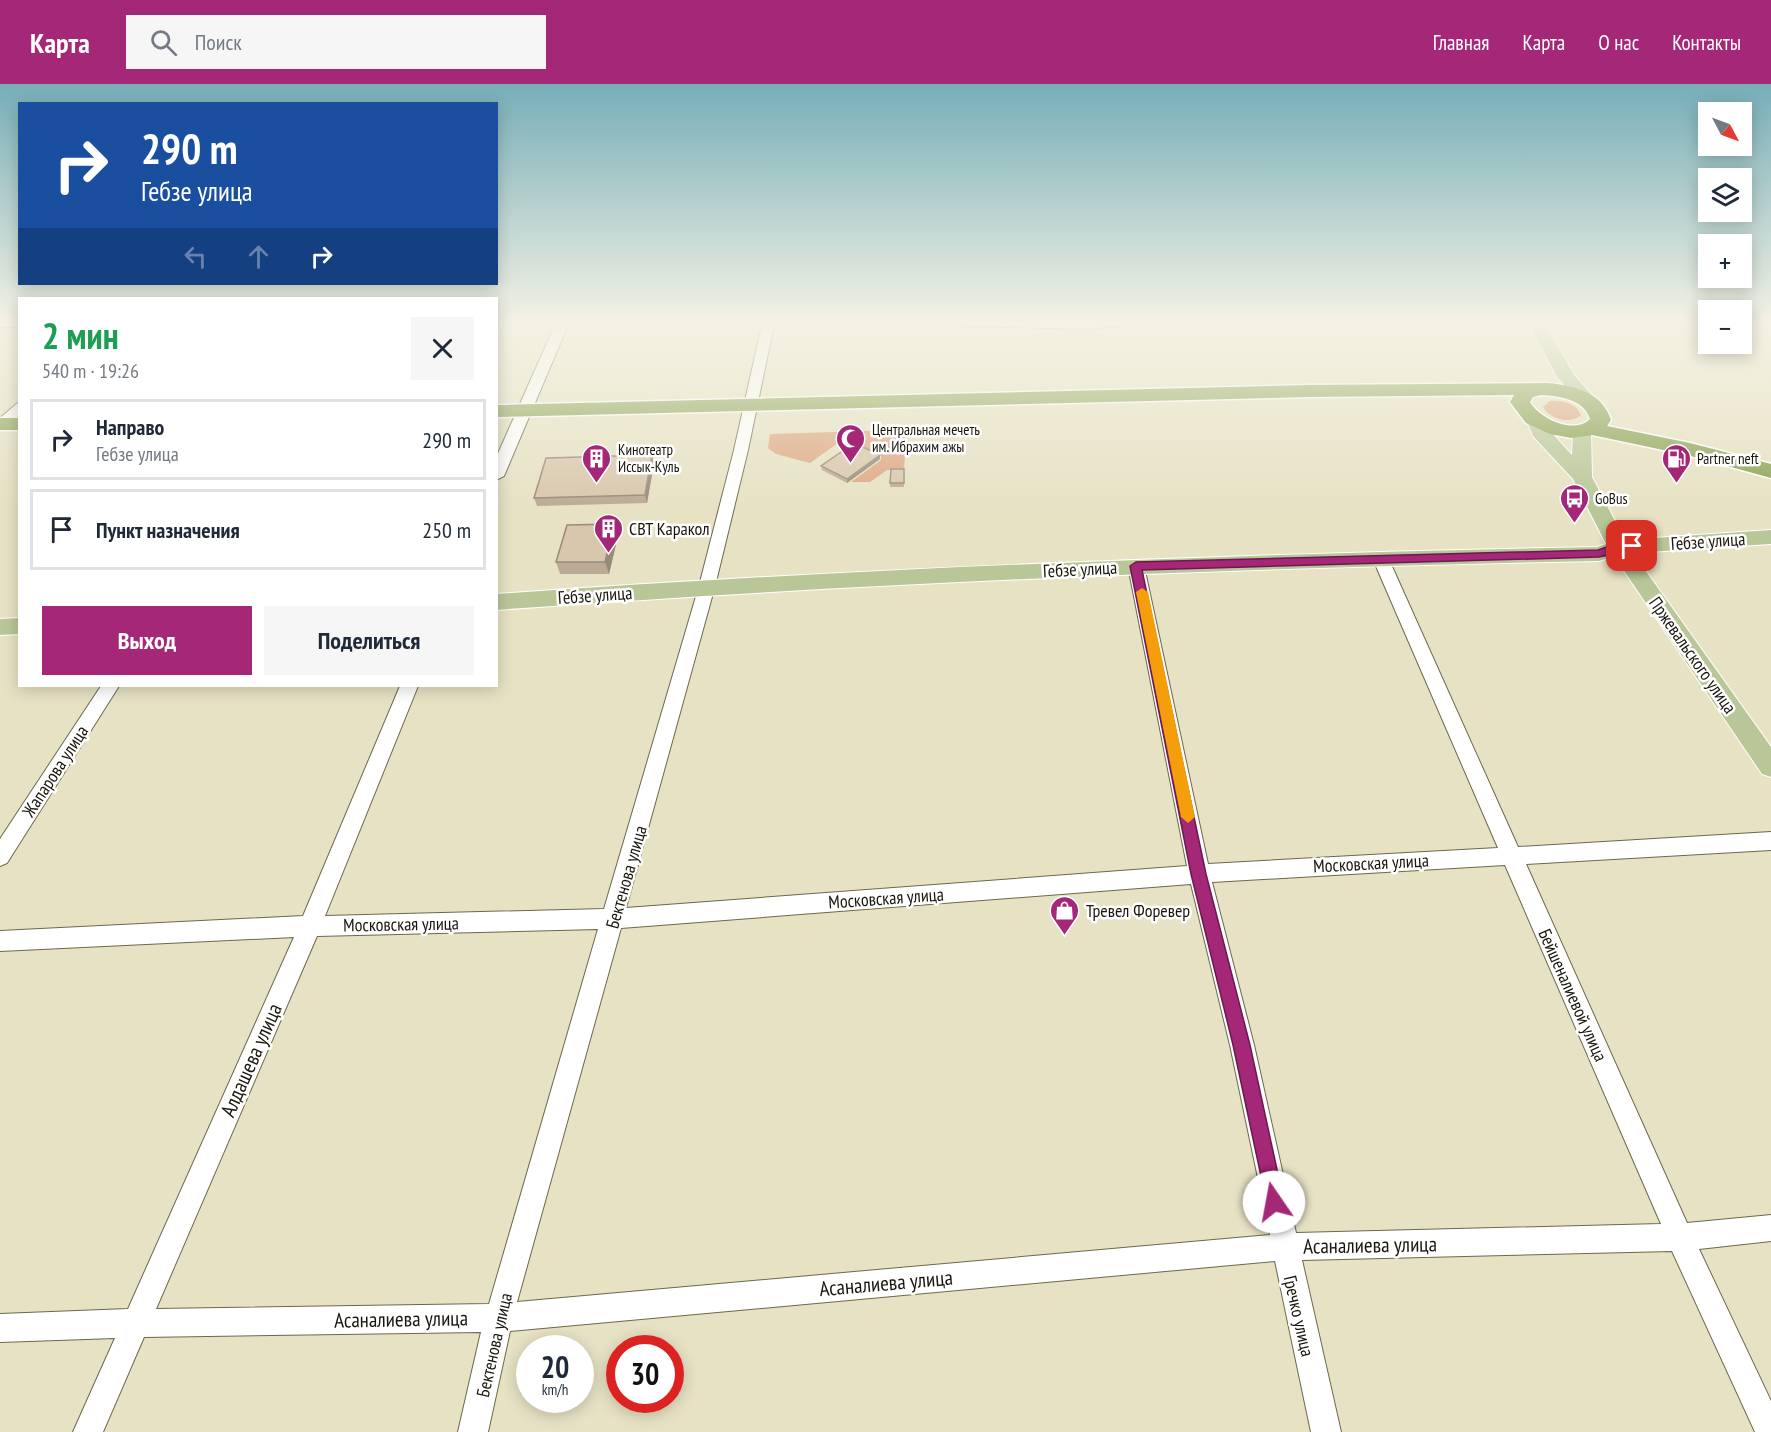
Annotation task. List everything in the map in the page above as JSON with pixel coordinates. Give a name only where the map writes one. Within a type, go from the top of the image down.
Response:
[{"type":"highway","points":[[498,411],[1308,390],[1545,389],[1570,393],[1590,418],[1771,471]]},
{"type":"highway","points":[[1531,418],[1522,408],[1522,397],[1545,389]]},
{"type":"highway","points":[[1431,391],[1484,400],[1559,429],[1590,418]]},
{"type":"main road","points":[[1545,389],[1555,383]]},
{"type":"main road","points":[[1570,383],[1590,418]]},
{"type":"main road","name":"Пржевальского улица","points":[[1531,418],[1540,432],[1582,477],[1618,547],[1771,767]]},
{"type":"main road","name":"Пржевальского улица","points":[[1582,477],[1590,418]]},
{"type":"main road","name":"Гебзе улица","points":[[498,602],[707,586],[1136,566],[1599,554],[1618,547],[1771,537]]},
{"type":"main road","points":[[0,627],[18,626]]},
{"type":"street","points":[[498,471],[536,383]]},
{"type":"street","name":"Бектенова улица","points":[[473,1432],[499,1317],[707,586],[756,383]]},
{"type":"street","points":[[7,424],[18,408]]},
{"type":"street","name":"Бейшеналиевой улица","points":[[1380,558],[1444,698],[1680,1237],[1770,1432]]},
{"type":"street","name":"Гречко улица","points":[[1136,566],[1199,874],[1242,1045],[1284,1247],[1326,1432]]},
{"type":"street","name":"Жапарова улица","points":[[0,856],[109,687]]},
{"type":"street","name":"Алдашева улица","points":[[88,1432],[310,926],[409,687]]},
{"type":"street","name":"Московская улица","points":[[0,940],[310,926],[614,919],[1199,874],[1771,841]]},
{"type":"street","name":"Асаналиева улица","points":[[0,1328],[135,1323],[499,1317],[1284,1247],[1680,1237],[1771,1228]]},
{"type":"shaded area","points":[[1550,401],[1568,403],[1581,415],[1566,420],[1550,415],[1543,407]]},
{"type":"shaded area","points":[[898,430],[906,438],[904,470],[887,470],[870,482],[851,482],[881,460],[881,456],[858,445],[838,443],[810,463],[776,454],[768,448],[770,434]]},
{"type":"building","name":"Центральная мечеть им. Ибрахим ажы","points":[[854,443],[880,455],[847,479],[821,466]]},
{"type":"building","name":"Кинотеатр Иссык-Куль","points":[[652,455],[645,495],[534,498],[546,458]]},
{"type":"building","points":[[891,469],[904,469],[904,483],[890,483]]},
{"type":"building","points":[[614,524],[605,562],[556,562],[567,525]]},
{"type":"slow traffic","points":[[1142,592],[1188,817]]},
{"type":"place","name":"Центральная мечеть им. Ибрахим ажы","points":[[851,464]]},
{"type":"place","name":"Кинотеатр Иссык-Куль","points":[[597,484]]},
{"type":"place","name":"Partner neft","points":[[1676,484]]},
{"type":"place","name":"GoBus","points":[[1574,524]]},
{"type":"place","name":"СВТ Каракол","points":[[608,554]]},
{"type":"place","name":"Тревел Форевер","points":[[1065,936]]},
{"type":"route","points":[[1274,1202],[1242,1045],[1199,874],[1151,630],[1136,566],[1599,554],[1618,547],[1632,546]]}]
